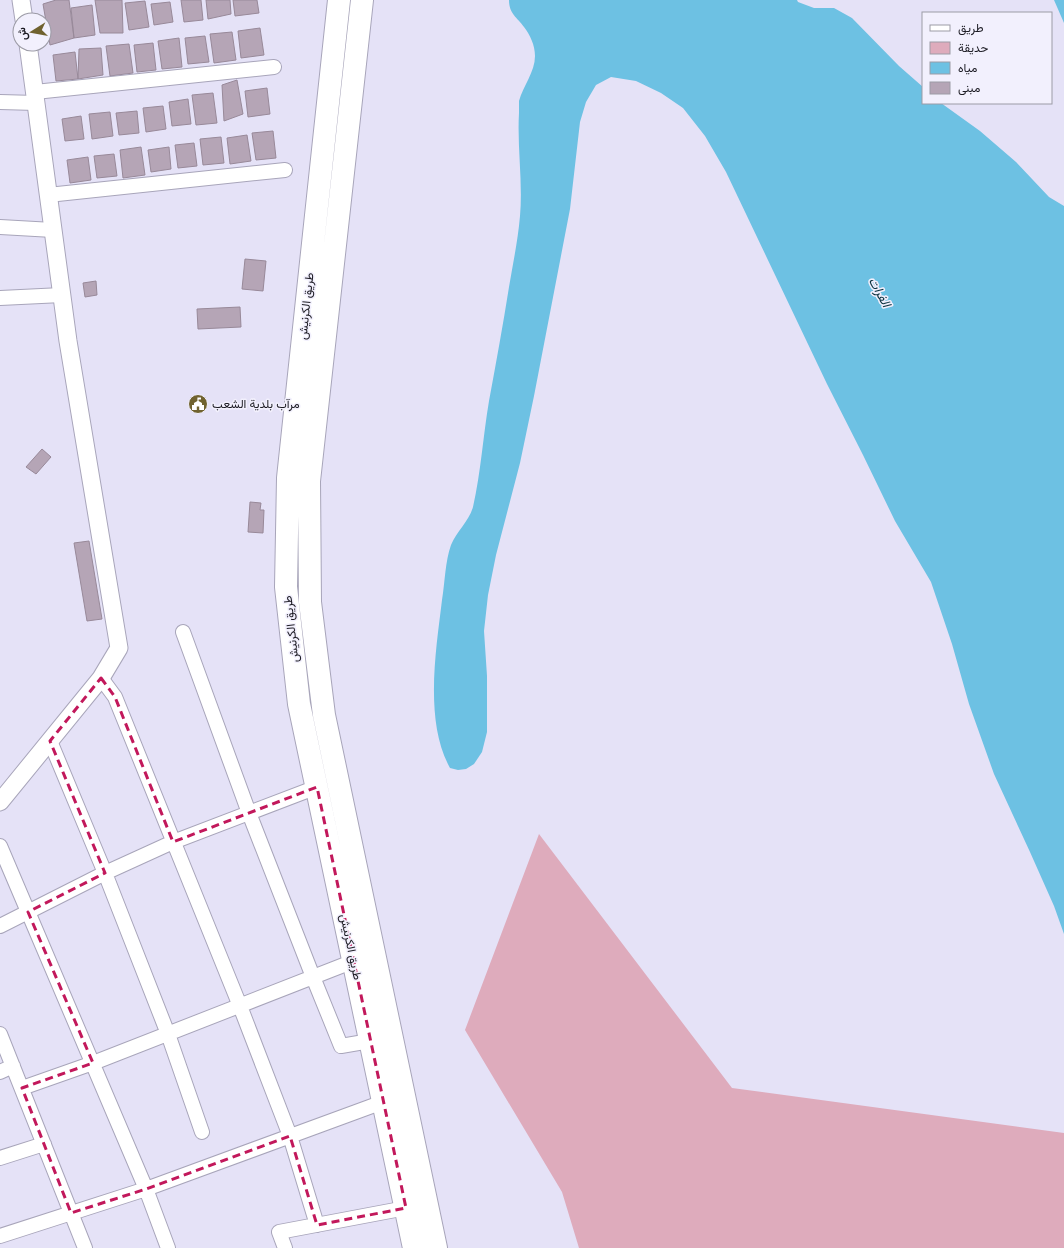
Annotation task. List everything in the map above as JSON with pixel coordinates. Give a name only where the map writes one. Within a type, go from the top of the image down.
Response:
[{"type":"main road","name":"طريق الكرنيش","points":[[339,0],[288,478],[286,587],[299,704],[414,1248]]},
{"type":"main road","name":"طريق الكرنيش","points":[[362,0],[309,481],[310,602],[324,715],[436,1248]]},
{"type":"street","points":[[21,0],[23,12]]},
{"type":"street","points":[[0,802],[101,678],[119,648],[68,341],[29,52]]},
{"type":"street","points":[[0,102],[274,67]]},
{"type":"street","points":[[48,195],[285,170]]},
{"type":"street","points":[[0,227],[53,230]]},
{"type":"street","points":[[0,298],[62,296]]},
{"type":"street","points":[[183,632],[249,813],[341,1046],[370,1041]]},
{"type":"street","points":[[101,678],[115,698],[240,1006],[290,1136],[316,1225]]},
{"type":"street","points":[[50,741],[105,873],[168,1034],[202,1132]]},
{"type":"street","points":[[0,926],[105,873],[173,842],[317,787]]},
{"type":"street","points":[[0,846],[146,1189],[168,1248]]},
{"type":"street","points":[[22,1088],[93,1063],[354,961]]},
{"type":"street","points":[[0,1034],[85,1248]]},
{"type":"street","points":[[0,1072],[13,1066]]},
{"type":"street","points":[[0,1236],[146,1189],[383,1102]]},
{"type":"street","points":[[0,1158],[44,1144]]},
{"type":"street","points":[[285,1248],[279,1232],[406,1208]]},
{"type":"highlighted area","points":[[101,678],[115,697],[173,842],[317,787],[406,1208],[317,1225],[290,1136],[146,1189],[71,1213],[22,1088],[93,1063],[28,912],[105,873],[50,741]]},
{"type":"green space","points":[[539,834],[732,1088],[1064,1133],[1064,1248],[579,1248],[562,1192],[465,1030]]},
{"type":"water","name":"الفرات","points":[[509,0],[797,0],[798,2],[814,8],[834,8],[852,18],[899,66],[922,86],[922,104],[942,104],[980,131],[1016,162],[1049,197],[1064,206],[1064,934],[1054,906],[994,774],[969,704],[952,644],[931,582],[895,521],[827,384],[726,172],[705,136],[683,108],[661,93],[636,81],[611,77],[596,85],[586,102],[580,122],[570,209],[534,396],[520,463],[496,555],[488,595],[484,631],[487,676],[487,732],[482,752],[474,764],[466,769],[458,770],[450,768],[442,749],[434,707],[435,663],[446,565],[451,545],[473,507],[478,481],[489,401],[519,225],[521,190],[519,101],[533,68],[535,56],[530,37],[510,9]]},
{"type":"water","points":[[1054,0],[1064,0],[1064,23]]},
{"type":"building","points":[[56,0],[69,0],[74,38],[52,44],[52,12],[44,12],[43,4]]},
{"type":"building","points":[[95,0],[122,0],[123,33],[100,33]]},
{"type":"building","points":[[181,0],[201,0],[203,20],[184,22]]},
{"type":"building","points":[[206,0],[230,0],[231,14],[208,19]]},
{"type":"building","points":[[233,0],[257,0],[259,13],[235,16]]},
{"type":"building","points":[[145,1],[149,27],[129,30],[125,3]]},
{"type":"building","points":[[170,2],[173,22],[154,25],[151,4]]},
{"type":"building","points":[[92,5],[95,35],[74,38],[71,8]]},
{"type":"building","points":[[260,28],[264,55],[241,58],[238,31]]},
{"type":"building","points":[[232,32],[236,60],[214,63],[210,34]]},
{"type":"building","points":[[205,36],[209,62],[188,64],[185,38]]},
{"type":"building","points":[[179,38],[182,67],[162,69],[158,41]]},
{"type":"building","points":[[153,43],[156,70],[137,72],[134,45]]},
{"type":"building","points":[[129,44],[133,73],[110,76],[106,46]]},
{"type":"building","points":[[101,48],[103,75],[78,79],[79,49]]},
{"type":"building","points":[[75,52],[78,79],[56,81],[53,55]]},
{"type":"building","points":[[237,80],[243,114],[224,121],[222,85]]},
{"type":"building","points":[[267,88],[270,114],[248,117],[245,91]]},
{"type":"building","points":[[213,93],[217,123],[196,125],[192,95]]},
{"type":"building","points":[[188,99],[191,124],[172,126],[169,102]]},
{"type":"building","points":[[163,106],[166,129],[146,132],[143,108]]},
{"type":"building","points":[[137,111],[139,133],[119,135],[116,113]]},
{"type":"building","points":[[110,112],[113,136],[92,139],[89,114]]},
{"type":"building","points":[[81,116],[84,139],[65,141],[62,119]]},
{"type":"building","points":[[273,131],[276,158],[256,160],[252,133]]},
{"type":"building","points":[[247,135],[251,161],[230,164],[227,138]]},
{"type":"building","points":[[221,137],[224,163],[203,165],[200,139]]},
{"type":"building","points":[[194,143],[197,166],[178,168],[175,145]]},
{"type":"building","points":[[141,147],[145,175],[123,178],[120,150]]},
{"type":"building","points":[[169,147],[171,169],[151,172],[148,150]]},
{"type":"building","points":[[114,154],[117,176],[97,178],[94,156]]},
{"type":"building","points":[[88,157],[91,180],[70,183],[67,160]]},
{"type":"building","points":[[245,259],[266,261],[263,291],[242,289]]},
{"type":"building","points":[[96,281],[97,295],[85,297],[83,283]]},
{"type":"building","points":[[240,307],[241,327],[198,329],[197,309]]},
{"type":"building","points":[[42,449],[51,457],[36,474],[26,467]]},
{"type":"building","points":[[250,502],[261,503],[260,510],[264,510],[263,533],[248,532]]},
{"type":"building","points":[[89,541],[102,619],[87,621],[74,543]]},
{"type":"place","name":"مرآب بلدية الشعب","points":[[198,404]]}]
